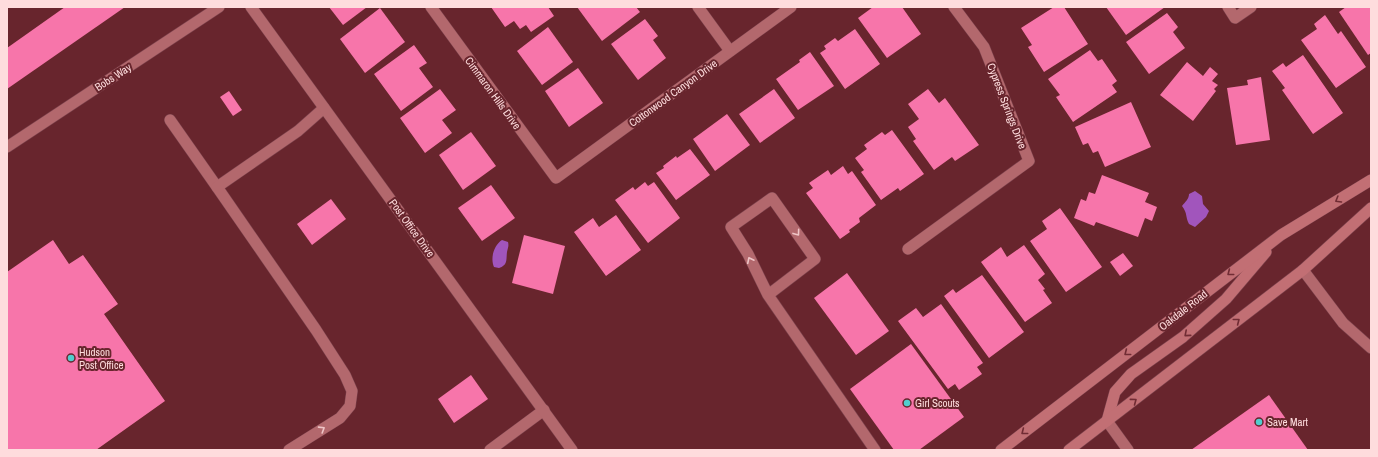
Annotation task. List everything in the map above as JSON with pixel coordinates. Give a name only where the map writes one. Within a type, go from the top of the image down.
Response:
[{"type":"main road","name":"Oakdale Road","points":[[1001,450],[1281,235],[1371,180]]},
{"type":"main road","points":[[1069,450],[1303,270],[1371,208]]},
{"type":"main road","points":[[1107,421],[1115,392],[1131,374],[1183,337],[1226,299],[1281,235]]},
{"type":"street","name":"Bobs Way","points":[[7,147],[219,7]]},
{"type":"street","name":"Post Office Drive","points":[[251,7],[572,450]]},
{"type":"street","name":"Cimmaron Hills Drive","points":[[431,7],[556,178]]},
{"type":"street","points":[[698,7],[730,52]]},
{"type":"street","name":"Cottonwood Canyon Drive","points":[[556,178],[791,7]]},
{"type":"street","name":"Cypress Springs Drive","points":[[908,249],[1029,161],[984,47],[954,7]]},
{"type":"street","points":[[1228,7],[1236,18],[1251,7]]},
{"type":"street","points":[[217,187],[298,131],[324,108]]},
{"type":"street","points":[[170,120],[316,330],[345,375],[352,391],[350,406],[340,418],[289,450]]},
{"type":"street","points":[[768,295],[816,259],[772,198],[731,227],[748,254],[768,295],[875,450]]},
{"type":"street","points":[[1303,270],[1343,323],[1371,348]]},
{"type":"street","points":[[490,450],[544,410]]},
{"type":"street","points":[[1107,421],[1128,450]]},
{"type":"shaded area","points":[[1195,191],[1202,196],[1203,204],[1209,211],[1206,217],[1195,227],[1189,224],[1182,206],[1188,199],[1189,194]]},
{"type":"shaded area","points":[[502,240],[508,242],[506,262],[502,267],[494,267],[492,260],[495,248]]},
{"type":"building","points":[[65,7],[125,7],[7,89],[7,48]]},
{"type":"building","points":[[329,7],[367,7],[343,25]]},
{"type":"building","points":[[491,7],[548,7],[554,16],[531,32],[526,25],[520,29],[514,21],[505,27]]},
{"type":"building","points":[[577,7],[636,7],[640,12],[602,41]]},
{"type":"building","points":[[873,7],[902,7],[921,34],[887,58],[858,18]]},
{"type":"building","points":[[1054,7],[1064,7],[1088,44],[1044,72],[1028,47],[1032,45],[1021,28]]},
{"type":"building","points":[[1106,7],[1165,7],[1126,35]]},
{"type":"building","points":[[1346,7],[1371,7],[1371,53],[1368,55],[1339,12]]},
{"type":"building","points":[[380,8],[405,42],[365,73],[340,39]]},
{"type":"building","points":[[1167,13],[1178,27],[1173,32],[1185,48],[1149,74],[1126,42]]},
{"type":"building","points":[[1325,15],[1338,34],[1341,31],[1366,67],[1336,88],[1301,40],[1317,29],[1314,24]]},
{"type":"building","points":[[645,19],[658,36],[653,40],[666,58],[638,80],[611,44]]},
{"type":"building","points":[[548,27],[573,62],[542,85],[517,51]]},
{"type":"building","points":[[855,29],[880,64],[845,89],[820,53],[826,49],[824,46],[835,38],[838,41]]},
{"type":"building","points":[[414,45],[427,63],[419,68],[433,87],[401,111],[374,74]]},
{"type":"building","points":[[1090,50],[1098,61],[1102,59],[1117,81],[1112,85],[1117,92],[1073,122],[1056,97],[1060,95],[1048,79]]},
{"type":"building","points":[[810,52],[834,86],[798,110],[776,79],[800,62],[799,60]]},
{"type":"building","points":[[1303,55],[1343,113],[1313,134],[1282,90],[1285,88],[1272,71],[1283,63],[1286,67]]},
{"type":"building","points":[[1187,62],[1203,76],[1210,67],[1218,74],[1212,81],[1218,85],[1214,89],[1216,91],[1193,121],[1160,95]]},
{"type":"building","points":[[578,68],[603,103],[569,127],[545,91]]},
{"type":"building","points":[[1261,77],[1270,140],[1236,145],[1227,88],[1248,85],[1247,80]]},
{"type":"building","points":[[440,89],[456,110],[442,120],[452,133],[425,153],[400,118]]},
{"type":"building","points":[[774,89],[795,118],[760,143],[739,114]]},
{"type":"building","points":[[928,89],[939,103],[945,98],[979,145],[955,161],[952,157],[934,170],[913,141],[916,139],[908,127],[919,119],[908,104]]},
{"type":"building","points":[[229,91],[242,110],[233,116],[220,97]]},
{"type":"building","points":[[1131,102],[1151,147],[1105,167],[1098,151],[1093,153],[1088,143],[1083,145],[1075,127]]},
{"type":"building","points":[[727,114],[750,145],[715,171],[693,139]]},
{"type":"building","points":[[892,130],[924,174],[900,191],[898,188],[881,200],[861,172],[864,170],[855,158],[867,149],[864,145],[882,132],[885,135]]},
{"type":"building","points":[[471,132],[496,166],[463,190],[439,155]]},
{"type":"building","points":[[690,149],[710,175],[676,200],[656,173],[664,168],[663,166],[676,156],[677,158]]},
{"type":"building","points":[[843,166],[848,174],[852,171],[876,205],[859,218],[860,222],[840,239],[806,193],[813,188],[809,183],[828,170],[831,175]]},
{"type":"building","points":[[1102,175],[1149,193],[1145,202],[1157,207],[1152,221],[1145,218],[1138,237],[1096,222],[1094,226],[1074,218],[1081,199],[1086,201],[1089,192],[1095,194]]},
{"type":"building","points":[[645,182],[648,186],[654,182],[680,218],[648,243],[615,200],[633,187],[635,190]]},
{"type":"building","points":[[491,185],[515,218],[482,241],[458,208]]},
{"type":"building","points":[[331,199],[346,219],[312,245],[297,224]]},
{"type":"building","points":[[1060,208],[1102,267],[1066,292],[1030,241],[1047,229],[1042,221]]},
{"type":"building","points":[[616,215],[641,250],[606,276],[574,232],[593,218],[599,227]]},
{"type":"building","points":[[524,235],[565,246],[553,294],[512,283]]},
{"type":"building","name":"Hudson Post Office","points":[[53,240],[69,264],[83,255],[118,304],[104,314],[165,401],[96,450],[7,450],[7,272]]},
{"type":"building","points":[[1024,245],[1045,274],[1038,280],[1045,289],[1043,290],[1052,303],[1025,322],[981,262],[1001,247],[1007,257]]},
{"type":"building","points":[[1123,253],[1133,266],[1120,276],[1110,262]]},
{"type":"building","points":[[847,273],[889,331],[856,355],[814,298]]},
{"type":"building","points":[[982,275],[1024,332],[989,358],[944,296],[953,289],[956,293]]},
{"type":"building","points":[[941,304],[983,363],[977,367],[982,374],[959,390],[955,384],[948,389],[898,321],[916,308],[923,317]]},
{"type":"building","name":"Girl Scouts","points":[[911,344],[964,417],[919,450],[894,450],[850,389]]},
{"type":"building","points":[[471,375],[488,399],[454,423],[438,399]]},
{"type":"building","name":"Save Mart","points":[[1269,395],[1308,450],[1191,450]]},
{"type":"place","name":"Hudson Post Office","points":[[71,358]]},
{"type":"place","name":"Girl Scouts","points":[[907,403]]},
{"type":"place","name":"Save Mart","points":[[1259,422]]}]
